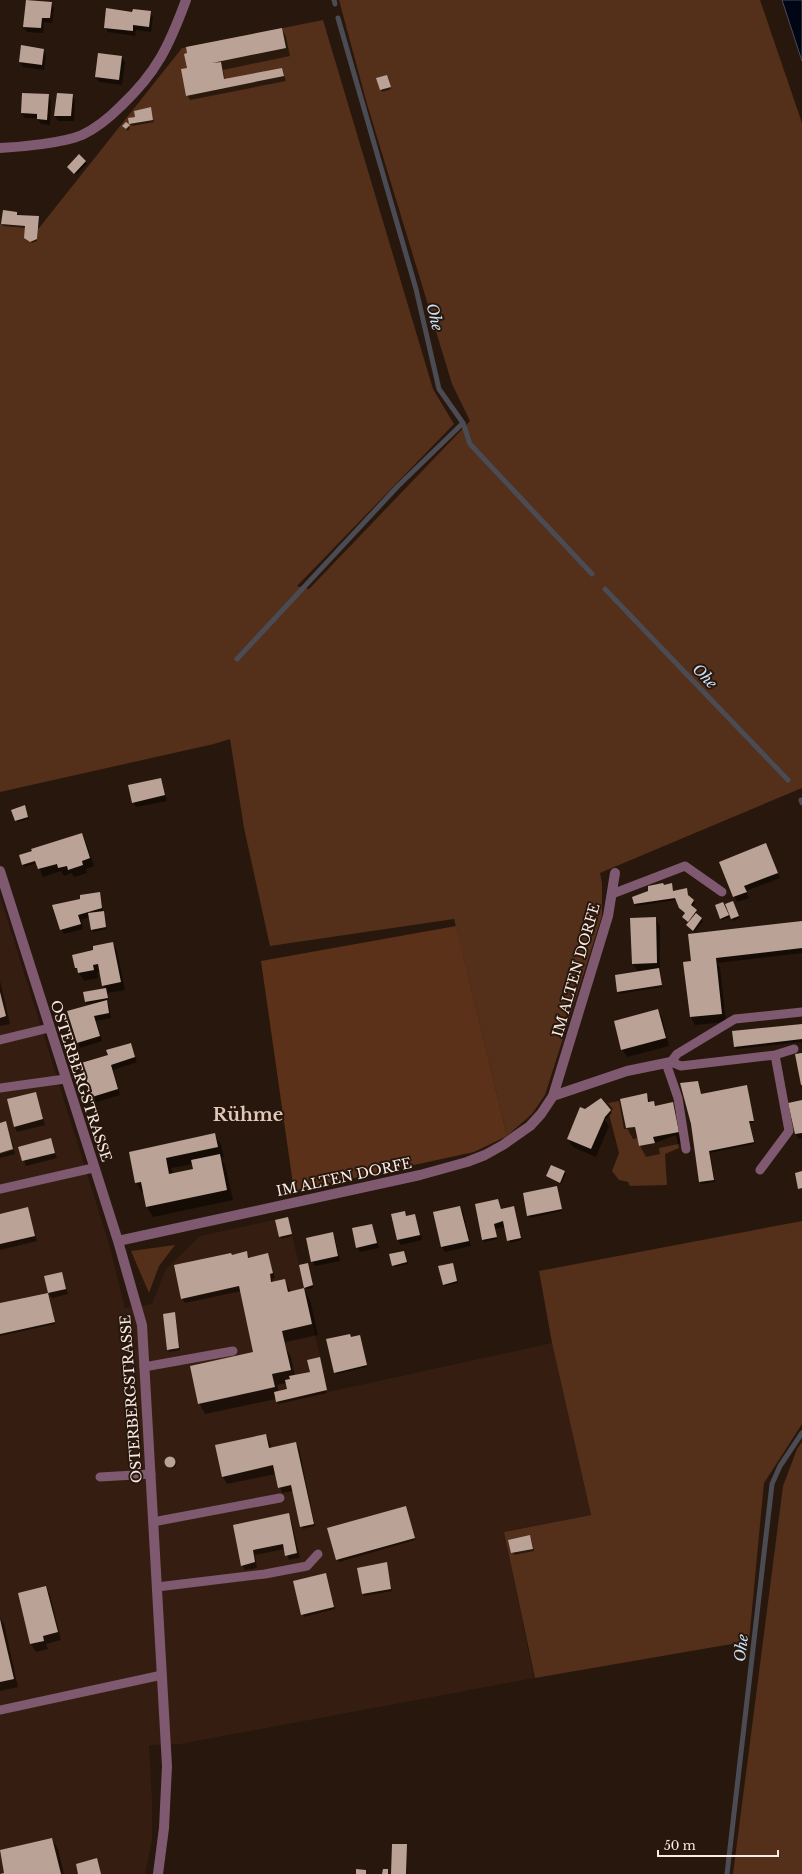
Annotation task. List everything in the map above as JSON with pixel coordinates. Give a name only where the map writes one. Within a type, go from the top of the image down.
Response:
[{"type":"street","points":[[0,148],[73,138],[99,125],[138,90],[155,69],[175,29],[186,0]]},
{"type":"street","name":"OSTERBERGSTRASSE","points":[[0,870],[93,1168],[118,1241],[140,1318],[151,1474],[167,1766],[164,1828],[158,1874]]},
{"type":"street","name":"IM ALTEN DORFE","points":[[118,1241],[339,1191],[420,1175],[467,1162],[485,1155],[519,1135],[541,1114],[553,1096],[608,916],[615,873]]},
{"type":"street","points":[[553,1096],[621,1073],[668,1062]]},
{"type":"lane","points":[[612,894],[685,866],[722,892]]},
{"type":"lane","points":[[668,1062],[677,1054],[735,1019],[802,1012]]},
{"type":"lane","points":[[0,1040],[49,1028]]},
{"type":"lane","points":[[668,1062],[681,1066],[775,1055],[794,1049]]},
{"type":"lane","points":[[760,1170],[789,1131],[775,1055]]},
{"type":"lane","points":[[668,1062],[678,1098],[686,1149]]},
{"type":"lane","points":[[0,1088],[65,1079]]},
{"type":"lane","points":[[0,1189],[93,1168]]},
{"type":"lane","points":[[144,1368],[233,1351]]},
{"type":"lane","points":[[100,1477],[151,1474]]},
{"type":"lane","points":[[153,1522],[280,1498]]},
{"type":"lane","points":[[157,1588],[265,1574],[307,1566],[318,1554]]},
{"type":"lane","points":[[0,1710],[162,1675]]},
{"type":"shaded area","points":[[339,0],[760,0],[802,123],[802,788],[600,873],[602,883],[602,916],[545,1095],[532,1114],[507,1136],[454,919],[270,946],[244,828],[230,739],[214,744],[0,792],[0,224],[39,228],[182,48],[323,20],[433,389],[454,424],[297,586],[309,589],[470,421],[452,384],[367,104]]},
{"type":"shaded area","points":[[782,0],[802,0],[802,61]]},
{"type":"shaded area","points":[[0,896],[109,1244],[125,1308],[152,1304],[166,1269],[200,1236],[288,1217],[328,1392],[552,1343],[591,1515],[504,1532],[534,1678],[180,1744],[149,1745],[152,1801],[152,1841],[145,1874],[0,1874]]},
{"type":"shaded area","points":[[456,926],[507,1136],[474,1152],[294,1191],[261,961]]},
{"type":"shaded area","points":[[619,1101],[624,1129],[635,1127],[639,1146],[655,1143],[676,1135],[679,1148],[665,1154],[667,1185],[630,1186],[628,1182],[619,1180],[612,1171],[619,1153],[609,1114],[613,1109],[608,1103]]},
{"type":"shaded area","points":[[802,1221],[802,1424],[764,1483],[749,1641],[535,1678],[504,1532],[591,1515],[552,1343],[539,1271]]},
{"type":"shaded area","points":[[175,1245],[159,1266],[149,1293],[131,1251]]},
{"type":"shaded area","points":[[802,1442],[802,1874],[733,1874],[783,1486],[797,1449]]},
{"type":"building","points":[[26,0],[52,2],[50,18],[42,18],[41,28],[23,27]]},
{"type":"building","points":[[106,8],[132,12],[133,9],[151,11],[149,27],[133,25],[133,31],[104,28]]},
{"type":"building","points":[[282,28],[286,48],[212,63],[221,62],[224,79],[282,68],[284,76],[186,96],[181,69],[187,68],[184,54],[187,53],[186,47]]},
{"type":"building","points":[[21,45],[44,49],[42,65],[19,62]]},
{"type":"building","points":[[98,53],[122,56],[119,80],[95,77]]},
{"type":"building","points":[[387,75],[391,87],[380,90],[376,78]]},
{"type":"building","points":[[22,93],[49,94],[47,120],[37,119],[37,114],[21,113]]},
{"type":"building","points":[[57,93],[73,94],[71,116],[54,116]]},
{"type":"building","points":[[151,107],[153,120],[129,124],[128,118],[135,117],[134,111]]},
{"type":"building","points":[[126,122],[130,125],[126,129],[122,126]]},
{"type":"building","points":[[79,154],[86,161],[74,174],[67,167]]},
{"type":"building","points":[[3,210],[17,212],[17,215],[39,216],[37,239],[30,242],[24,238],[25,226],[1,224]]},
{"type":"building","points":[[161,778],[165,795],[132,803],[128,785]]},
{"type":"building","points":[[25,805],[28,817],[15,821],[11,810]]},
{"type":"building","points":[[82,833],[90,858],[82,861],[83,865],[68,870],[67,866],[58,868],[57,864],[38,869],[35,861],[22,865],[19,855],[32,851],[31,849]]},
{"type":"building","points":[[766,843],[778,873],[744,886],[747,892],[733,897],[719,862]]},
{"type":"building","points":[[663,883],[664,885],[672,883],[673,891],[687,888],[688,895],[694,900],[691,905],[697,910],[688,922],[682,917],[685,913],[679,908],[675,898],[634,904],[632,897],[648,891],[648,886]]},
{"type":"building","points":[[100,892],[102,908],[78,915],[81,924],[60,930],[52,905],[80,899],[80,895]]},
{"type":"building","points":[[733,901],[739,916],[731,919],[725,904]]},
{"type":"building","points":[[723,902],[729,915],[720,919],[715,905]]},
{"type":"building","points":[[104,911],[106,927],[91,930],[88,913]]},
{"type":"building","points":[[696,913],[702,918],[693,931],[686,925]]},
{"type":"building","points":[[656,917],[657,963],[632,964],[630,918]]},
{"type":"building","points":[[802,921],[802,948],[716,958],[722,1014],[690,1017],[683,962],[691,961],[688,934]]},
{"type":"building","points":[[113,942],[121,982],[102,986],[98,964],[93,965],[94,970],[78,973],[77,968],[75,968],[72,955],[93,950],[93,946]]},
{"type":"building","points":[[659,968],[662,985],[617,992],[615,975]]},
{"type":"building","points":[[106,988],[108,998],[85,1002],[83,992]]},
{"type":"building","points":[[0,992],[6,1016],[0,1018]]},
{"type":"building","points":[[107,1000],[109,1013],[94,1016],[100,1036],[77,1043],[67,1011]]},
{"type":"building","points":[[658,1009],[666,1038],[621,1050],[614,1021]]},
{"type":"building","points":[[802,1024],[802,1039],[734,1047],[732,1031]]},
{"type":"building","points":[[131,1043],[135,1057],[111,1065],[118,1089],[92,1097],[81,1063],[108,1055],[106,1050]]},
{"type":"building","points":[[802,1053],[802,1085],[801,1085],[795,1054]]},
{"type":"building","points":[[698,1081],[701,1094],[747,1085],[754,1121],[749,1121],[754,1142],[709,1151],[714,1180],[699,1182],[691,1124],[680,1083]]},
{"type":"building","points":[[36,1092],[43,1119],[14,1127],[7,1099]]},
{"type":"building","points":[[647,1093],[648,1102],[654,1101],[655,1106],[673,1102],[679,1132],[653,1137],[655,1143],[639,1146],[635,1127],[626,1128],[620,1099]]},
{"type":"building","points":[[601,1098],[611,1110],[605,1117],[591,1149],[567,1139],[580,1107],[585,1109]]},
{"type":"building","points":[[802,1100],[802,1133],[795,1134],[788,1103]]},
{"type":"building","points":[[6,1121],[13,1149],[0,1153],[0,1123]]},
{"type":"building","points":[[215,1133],[218,1147],[166,1158],[169,1174],[193,1169],[191,1160],[220,1154],[227,1190],[146,1207],[141,1182],[135,1183],[129,1152]]},
{"type":"building","points":[[51,1138],[55,1153],[22,1161],[18,1147]]},
{"type":"building","points":[[551,1165],[565,1171],[560,1183],[546,1176]]},
{"type":"building","points":[[802,1171],[802,1188],[798,1189],[795,1173]]},
{"type":"building","points":[[557,1186],[562,1209],[527,1216],[523,1193]]},
{"type":"building","points":[[498,1199],[501,1209],[514,1206],[521,1238],[507,1241],[503,1221],[494,1224],[497,1237],[482,1240],[475,1204]]},
{"type":"building","points":[[460,1206],[469,1241],[441,1247],[433,1212]]},
{"type":"building","points":[[28,1207],[35,1236],[0,1244],[0,1214]]},
{"type":"building","points":[[405,1211],[406,1216],[415,1214],[420,1235],[397,1240],[391,1214]]},
{"type":"building","points":[[288,1217],[292,1234],[279,1237],[275,1220]]},
{"type":"building","points":[[372,1224],[377,1243],[356,1248],[352,1228]]},
{"type":"building","points":[[333,1232],[338,1256],[311,1262],[306,1238]]},
{"type":"building","points":[[247,1251],[248,1258],[268,1253],[273,1273],[270,1274],[271,1282],[285,1279],[288,1292],[304,1288],[312,1324],[282,1331],[291,1370],[272,1374],[275,1387],[198,1404],[190,1366],[253,1352],[239,1286],[181,1299],[174,1265]]},
{"type":"building","points":[[404,1251],[407,1262],[392,1266],[389,1254]]},
{"type":"building","points":[[308,1263],[313,1285],[304,1288],[299,1265]]},
{"type":"building","points":[[453,1263],[457,1281],[443,1285],[438,1266]]},
{"type":"building","points":[[62,1272],[66,1289],[48,1293],[44,1276]]},
{"type":"building","points":[[48,1293],[55,1322],[0,1334],[0,1303]]},
{"type":"building","points":[[175,1312],[179,1348],[167,1350],[163,1314]]},
{"type":"building","points":[[350,1334],[351,1337],[360,1335],[367,1365],[334,1373],[326,1339]]},
{"type":"building","points":[[320,1357],[327,1390],[276,1402],[274,1392],[287,1389],[285,1380],[290,1379],[289,1376],[310,1372],[307,1360]]},
{"type":"building","points":[[266,1434],[269,1448],[296,1442],[314,1524],[300,1527],[291,1485],[278,1488],[273,1465],[222,1477],[215,1445]]},
{"type":"building","points":[[168,1457],[172,1457],[174,1458],[174,1466],[168,1467],[165,1464],[165,1460]]},
{"type":"building","points":[[406,1506],[415,1538],[336,1560],[327,1528]]},
{"type":"building","points":[[289,1513],[297,1553],[285,1556],[283,1544],[253,1550],[255,1562],[241,1566],[233,1525]]},
{"type":"building","points":[[530,1535],[533,1549],[511,1553],[508,1540]]},
{"type":"building","points":[[387,1562],[391,1589],[362,1594],[357,1568]]},
{"type":"building","points":[[326,1573],[334,1607],[301,1615],[293,1581]]},
{"type":"building","points":[[46,1586],[58,1632],[43,1636],[44,1641],[30,1644],[18,1593]]},
{"type":"building","points":[[0,1619],[14,1679],[0,1682]]},
{"type":"building","points":[[52,1838],[61,1874],[0,1874],[4,1873],[0,1850]]},
{"type":"building","points":[[392,1844],[407,1844],[406,1874],[391,1874]]},
{"type":"building","points":[[97,1858],[101,1874],[78,1874],[76,1864]]},
{"type":"building","points":[[356,1869],[366,1870],[366,1874],[356,1874]]},
{"type":"building","points":[[383,1869],[388,1869],[388,1874],[382,1874]]},
{"type":"waterway","name":"Ohe","points":[[334,0],[335,4]]},
{"type":"waterway","name":"Ohe","points":[[338,18],[416,289],[439,389],[463,423],[470,444],[592,574]]},
{"type":"waterway","points":[[237,659],[398,486],[463,423]]},
{"type":"waterway","name":"Ohe","points":[[605,589],[788,780]]},
{"type":"waterway","name":"Ohe","points":[[727,1874],[772,1484],[780,1466],[802,1433]]},
{"type":"district","name":"Rühme","points":[[248,1115]]}]
